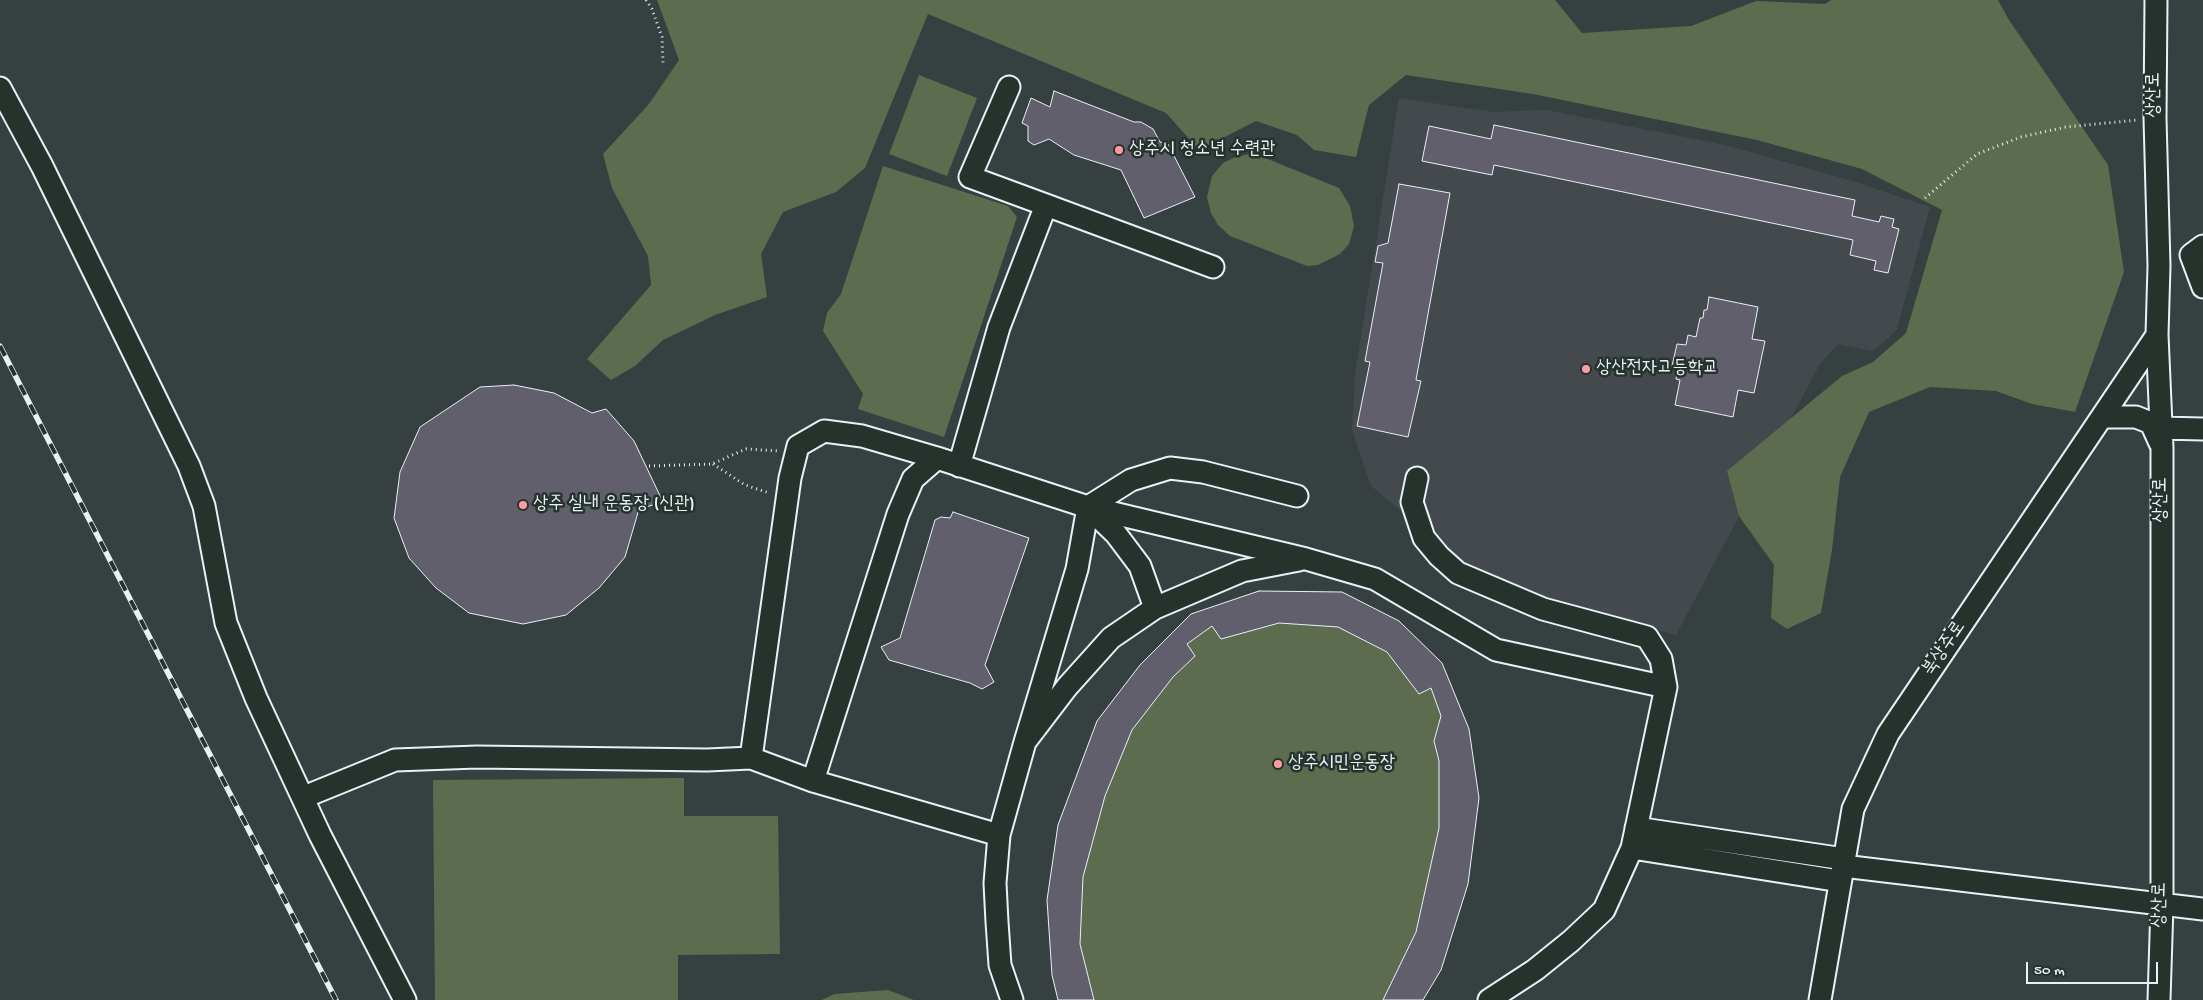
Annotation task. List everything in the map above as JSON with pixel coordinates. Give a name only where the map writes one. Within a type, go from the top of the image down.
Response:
[{"type":"street","name":"상산로","points":[[2156,0],[2155,118],[2160,266],[2157,335],[2162,438],[2162,905],[2159,1000]]},
{"type":"street","points":[[1009,87],[970,177],[1213,267]]},
{"type":"street","points":[[0,88],[42,166],[189,466],[204,506],[226,623],[256,698],[304,797],[320,835],[405,1000]]},
{"type":"street","points":[[959,466],[999,327],[1046,206]]},
{"type":"street","points":[[2160,266],[2197,251],[2203,287]]},
{"type":"street","name":"북상주로","points":[[1820,1000],[1853,809],[1888,734],[2157,335]]},
{"type":"street","points":[[2102,417],[2136,417],[2151,423],[2162,438],[2203,429]]},
{"type":"street","points":[[751,758],[790,478],[798,446],[824,431],[862,436],[1088,507],[1306,559],[1375,579],[1496,650],[1666,687]]},
{"type":"street","points":[[813,781],[898,514],[913,479],[937,458]]},
{"type":"street","points":[[1012,1000],[1000,965],[995,883],[999,835],[1024,742],[1077,569],[1088,507],[1131,480],[1170,468],[1203,472],[1297,496]]},
{"type":"street","points":[[1418,478],[1412,502],[1424,538],[1439,556],[1458,573],[1543,609],[1647,637],[1661,659],[1666,687],[1634,838],[1604,910],[1571,941],[1534,970],[1489,1000]]},
{"type":"street","points":[[1088,507],[1116,534],[1140,566],[1155,608]]},
{"type":"street","points":[[1024,742],[1067,687],[1111,638],[1155,608],[1242,571],[1306,559]]},
{"type":"street","points":[[304,797],[395,760],[404,759],[707,760],[751,758],[813,781],[999,835]]},
{"type":"street","points":[[1634,838],[1842,869],[2203,909]]},
{"type":"path","points":[[646,0],[652,9],[662,37],[664,63]]},
{"type":"path","points":[[1925,198],[1977,154],[2021,137],[2066,127],[2155,118]]},
{"type":"path","points":[[649,466],[712,464],[746,449],[797,452]]},
{"type":"path","points":[[712,464],[744,485],[787,499]]},
{"type":"shaded area","name":"상산전자고등학교","points":[[1399,98],[1492,112],[1547,110],[1725,145],[1853,181],[1930,207],[1897,329],[1872,351],[1838,344],[1820,364],[1676,635],[1546,598],[1467,565],[1371,486],[1352,430],[1355,374]]},
{"type":"green space","points":[[657,0],[1555,0],[1582,33],[1691,26],[1756,1],[1825,4],[1831,0],[1998,0],[2009,20],[2108,165],[2124,272],[2075,412],[2032,404],[1996,391],[1930,387],[1869,412],[1840,477],[1832,550],[1821,613],[1787,629],[1771,618],[1774,565],[1739,516],[1727,471],[1842,376],[1873,362],[1906,333],[1942,210],[1862,169],[1757,140],[1533,94],[1406,75],[1369,105],[1356,157],[1314,150],[1297,135],[1256,121],[1199,150],[1166,113],[928,14],[865,168],[836,192],[783,212],[761,254],[767,297],[715,315],[663,340],[635,366],[611,380],[587,359],[651,285],[648,256],[612,188],[603,154],[649,104],[679,60]]},
{"type":"green space","points":[[919,75],[977,98],[947,176],[889,154]]},
{"type":"green space","points":[[1253,153],[1339,188],[1350,206],[1354,226],[1349,244],[1340,254],[1318,265],[1307,266],[1230,236],[1218,225],[1211,213],[1207,197],[1212,176],[1223,163],[1233,158]]},
{"type":"green space","points":[[883,166],[1008,206],[1017,217],[944,437],[858,409],[863,394],[823,331],[827,313],[841,294]]},
{"type":"green space","name":"상주시민운동장","points":[[1259,591],[1342,592],[1399,621],[1442,663],[1469,729],[1479,798],[1468,884],[1441,970],[1423,1000],[1058,1000],[1052,975],[1047,900],[1058,825],[1097,721],[1140,665],[1191,614]]},
{"type":"green space","points":[[684,778],[684,816],[778,816],[780,954],[678,955],[678,1000],[435,1000],[433,780]]},
{"type":"green space","points":[[888,990],[914,1000],[822,1000],[834,994]]},
{"type":"building","name":"상주시 청소년 수련관","points":[[1054,91],[1134,122],[1141,122],[1153,129],[1160,142],[1168,144],[1195,197],[1144,218],[1121,170],[1074,155],[1049,139],[1034,145],[1028,141],[1028,126],[1022,123],[1031,98],[1050,107]]},
{"type":"building","points":[[1494,125],[1855,200],[1852,216],[1879,222],[1881,216],[1894,219],[1892,227],[1899,229],[1888,273],[1874,270],[1876,261],[1850,255],[1853,240],[1494,165],[1492,175],[1422,161],[1429,126],[1491,139]]},
{"type":"building","points":[[1399,184],[1450,193],[1416,380],[1421,381],[1408,437],[1357,426],[1370,362],[1365,361],[1383,263],[1375,262],[1378,246],[1388,243]]},
{"type":"building","points":[[1709,297],[1758,307],[1752,339],[1765,341],[1754,393],[1738,390],[1733,417],[1675,405],[1680,380],[1676,379],[1678,367],[1672,366],[1677,344],[1686,345],[1688,335],[1696,337],[1700,318],[1703,318],[1704,310],[1707,310]]},
{"type":"building","name":"상주 실내 운동장 (신관)","points":[[514,385],[554,393],[592,413],[606,409],[634,441],[663,502],[639,509],[625,557],[599,588],[566,615],[523,624],[469,613],[436,588],[409,558],[394,518],[400,472],[420,427],[480,387]]},
{"type":"building","points":[[953,512],[1029,538],[985,665],[994,682],[982,689],[970,683],[889,660],[881,647],[900,638],[935,520],[941,517],[950,518]]},
{"type":"building","points":[[1259,591],[1342,592],[1399,621],[1442,663],[1469,729],[1479,798],[1468,884],[1441,970],[1423,1000],[1383,1000],[1416,932],[1439,828],[1439,761],[1434,741],[1441,716],[1431,688],[1419,694],[1387,652],[1338,627],[1279,623],[1221,639],[1212,626],[1187,644],[1195,656],[1173,677],[1132,730],[1105,796],[1083,877],[1080,944],[1094,1000],[1058,1000],[1052,975],[1047,900],[1058,825],[1097,721],[1140,665],[1191,614]]},
{"type":"railway","points":[[0,346],[336,1000]]},
{"type":"place","name":"상주시 청소년 수련관","points":[[1119,150]]},
{"type":"place","name":"상산전자고등학교","points":[[1586,369]]},
{"type":"place","name":"상주 실내 운동장 (신관)","points":[[523,505]]},
{"type":"place","name":"상주시민운동장","points":[[1278,764]]}]
